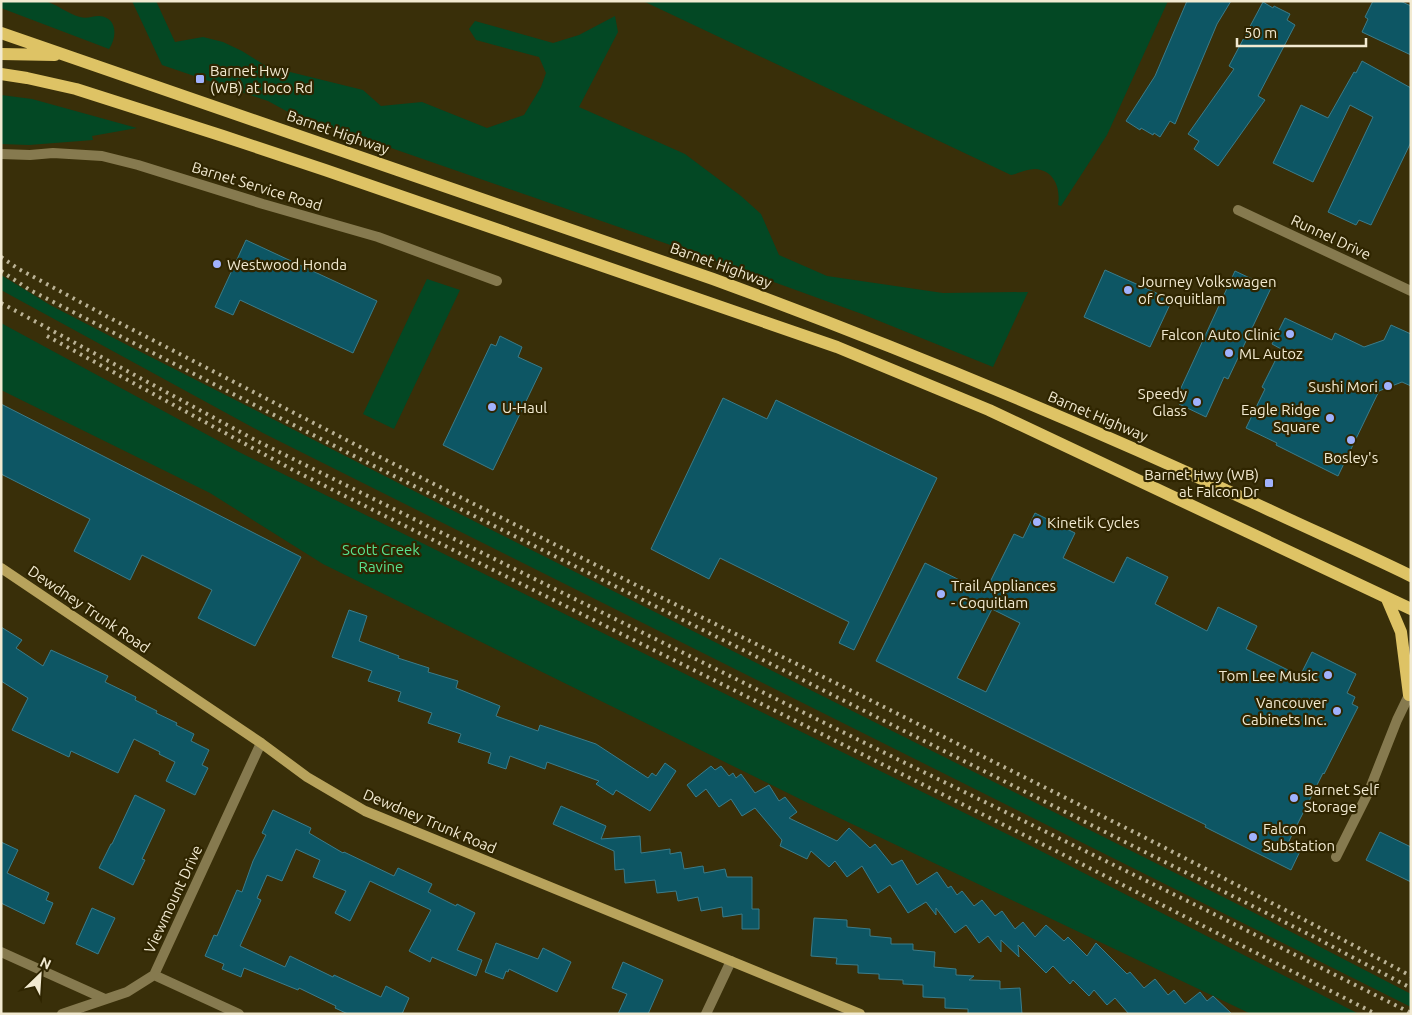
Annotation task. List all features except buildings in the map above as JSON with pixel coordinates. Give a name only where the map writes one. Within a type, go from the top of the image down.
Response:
[{"type":"main road","name":"Barnet Highway","points":[[2,33],[704,276],[899,349],[1117,441],[1405,568],[1411,576]]},
{"type":"main road","points":[[1,54],[65,55]]},
{"type":"main road","points":[[1,74],[76,89],[196,127],[836,347],[989,410],[1411,610]]},
{"type":"main road","name":"Dewdney Trunk Road","points":[[1,568],[261,743],[307,777],[365,812],[860,1014]]},
{"type":"main road","points":[[1387,599],[1401,632],[1410,693]]},
{"type":"street","name":"Barnet Service Road","points":[[1,154],[30,155],[53,153],[102,156],[138,165],[378,237],[497,281]]},
{"type":"street","name":"Runnel Drive","points":[[1238,210],[1411,291]]},
{"type":"street","points":[[1336,857],[1369,791],[1397,720],[1410,693]]},
{"type":"street","name":"Viewmount Drive","points":[[62,1014],[127,992],[154,975],[261,743]]},
{"type":"street","points":[[1,952],[105,999]]},
{"type":"street","points":[[706,1014],[730,961]]},
{"type":"street","points":[[154,975],[239,1014]]},
{"type":"green space","points":[[1,1],[48,2],[80,17],[105,17],[113,24],[112,44],[109,49],[1,8]]},
{"type":"green space","points":[[132,1],[156,1],[175,42],[203,37],[223,42],[242,51],[277,73],[290,72],[363,90],[381,106],[422,102],[487,128],[524,115],[541,87],[546,73],[539,57],[476,40],[469,29],[475,21],[553,43],[579,35],[615,16],[618,32],[579,107],[685,154],[741,196],[761,214],[779,255],[827,276],[943,293],[1028,292],[993,367],[862,314],[705,257],[290,113],[268,101],[162,65]]},
{"type":"green space","points":[[643,1],[1168,1],[1107,135],[1061,206],[1058,205],[1059,199],[1055,181],[1042,170],[1032,169],[1011,175]]},
{"type":"green space","points":[[1,95],[32,99],[137,128],[92,136],[93,140],[29,145],[1,144]]},
{"type":"green space","points":[[1,275],[50,305],[131,347],[1241,906],[1411,994],[1411,1007],[263,433],[1,290]]},
{"type":"green space","points":[[427,279],[460,290],[394,429],[363,414]]},
{"type":"green space","name":"Scott Creek Ravine","points":[[1,323],[239,452],[1035,848],[1359,1014],[1251,1014],[808,803],[323,564],[210,493],[1,390]]},
{"type":"railway","points":[[1,257],[17,268],[108,317],[364,449],[1142,836],[1411,976]]},
{"type":"railway","points":[[1,271],[30,290],[360,459],[1318,939],[1411,988]]},
{"type":"railway","points":[[1,303],[257,441],[1411,1013]]},
{"type":"railway","points":[[47,336],[293,470],[1060,853],[1376,1014]]},
{"type":"place","name":"Barnet Hwy (WB) at Ioco Rd","points":[[200,79]]},
{"type":"place","name":"Westwood Honda","points":[[217,264]]},
{"type":"place","name":"Journey Volkswagen of Coquitlam","points":[[1128,290]]},
{"type":"place","name":"Falcon Auto Clinic","points":[[1290,334]]},
{"type":"place","name":"ML Autoz","points":[[1229,353]]},
{"type":"place","name":"Sushi Mori","points":[[1388,386]]},
{"type":"place","name":"Speedy Glass","points":[[1197,402]]},
{"type":"place","name":"U-Haul","points":[[492,407]]},
{"type":"place","name":"Eagle Ridge Square","points":[[1330,418]]},
{"type":"place","name":"Bosley's","points":[[1351,440]]},
{"type":"place","name":"Barnet Hwy (WB) at Falcon Dr","points":[[1269,483]]},
{"type":"place","name":"Kinetik Cycles","points":[[1037,522]]},
{"type":"place","name":"Trail Appliances - Coquitlam","points":[[941,594]]},
{"type":"place","name":"Tom Lee Music","points":[[1328,675]]},
{"type":"place","name":"Vancouver Cabinets Inc.","points":[[1337,711]]},
{"type":"place","name":"Barnet Self Storage","points":[[1294,798]]},
{"type":"place","name":"Falcon Substation","points":[[1253,837]]}]
